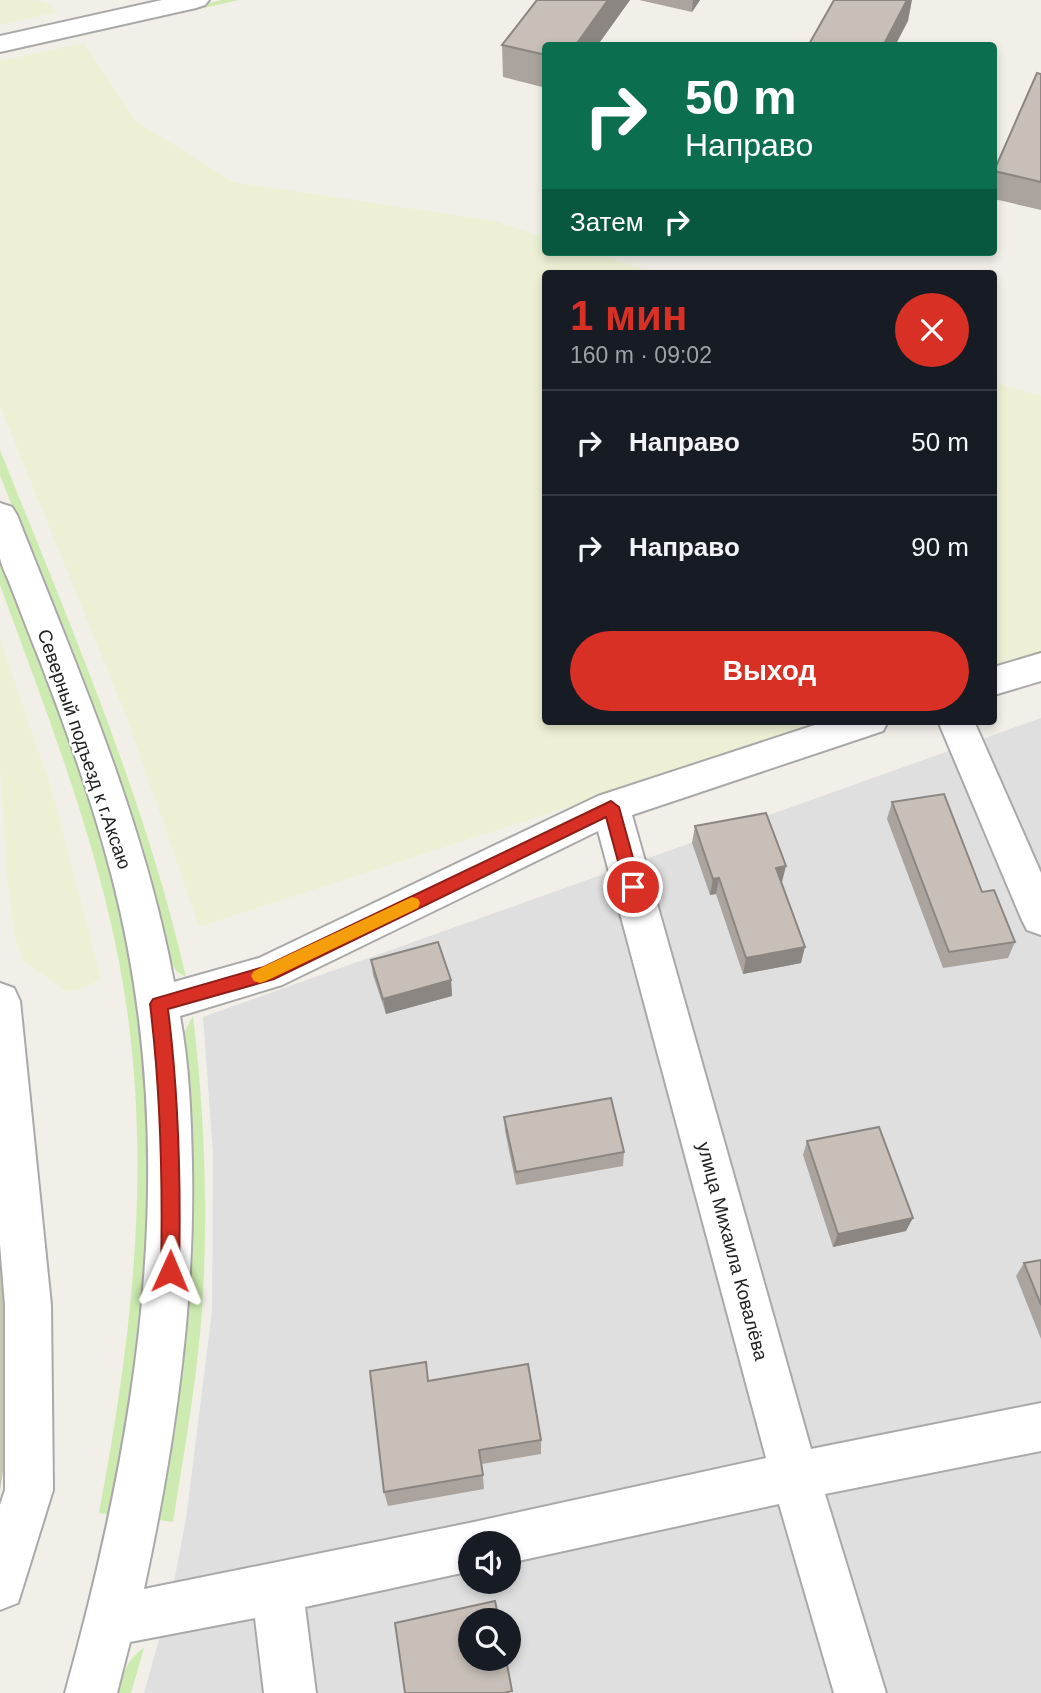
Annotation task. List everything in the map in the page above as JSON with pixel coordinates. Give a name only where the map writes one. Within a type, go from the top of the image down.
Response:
[{"type":"street","points":[[0,44],[195,0]]},
{"type":"street","name":"Северный подъезд к г.Аксаю","points":[[0,515],[101,782],[144,927],[159,1004],[168,1081],[171,1146],[170,1271],[159,1377],[141,1492],[112,1620],[91,1693]]},
{"type":"street","points":[[997,680],[1041,667]]},
{"type":"street","points":[[159,1004],[268,974],[611,807],[858,725]]},
{"type":"street","points":[[958,725],[1041,918]]},
{"type":"street","name":"улица Михаила Ковалёва","points":[[611,807],[795,1476],[860,1693]]},
{"type":"street","points":[[0,1001],[29,1305],[29,1490],[0,1586]]},
{"type":"street","points":[[521,1535],[795,1476],[1041,1427]]},
{"type":"street","points":[[112,1620],[458,1549]]},
{"type":"street","points":[[277,1588],[290,1693]]},
{"type":"shaded area","points":[[0,0],[38,0],[50,5],[57,12],[0,25]]},
{"type":"shaded area","points":[[84,43],[136,121],[233,182],[495,221],[542,237],[542,256],[603,256],[647,270],[542,270],[542,725],[820,725],[199,927],[128,721],[0,406],[0,61]]},
{"type":"shaded area","points":[[997,383],[1041,396],[1041,652],[997,666]]},
{"type":"shaded area","points":[[0,638],[53,793],[101,979],[86,987],[67,992],[23,961],[14,935],[7,879],[0,768]]},
{"type":"shaded area","points":[[1041,718],[1041,1693],[144,1693],[171,1597],[186,1519],[212,1311],[213,1153],[203,1017]]},
{"type":"shaded area","points":[[0,1206],[18,1373],[0,1491]]},
{"type":"green space","points":[[222,0],[239,0],[0,54],[0,50]]},
{"type":"green space","points":[[0,450],[127,775],[169,909],[186,977],[176,971],[171,961],[130,812],[0,475]]},
{"type":"green space","points":[[0,557],[93,812],[121,916],[140,1019],[148,1120],[146,1273],[135,1392],[112,1515],[99,1513],[122,1370],[136,1228],[135,1086],[128,1014],[115,942],[92,851],[64,762],[0,585]]},
{"type":"green space","points":[[193,1016],[204,1155],[204,1259],[195,1380],[173,1522],[159,1520],[175,1431],[188,1321],[193,1220],[192,1126],[184,1033]]},
{"type":"green space","points":[[144,1648],[131,1693],[117,1693],[130,1662]]},
{"type":"building","points":[[537,0],[608,0],[578,42],[542,42],[542,54],[502,45]]},
{"type":"building","points":[[834,0],[907,0],[885,42],[810,42]]},
{"type":"building","points":[[1037,73],[1041,74],[1041,182],[997,172],[997,164]]},
{"type":"building","points":[[944,794],[982,892],[994,890],[1015,942],[949,952],[892,802]]},
{"type":"building","points":[[766,813],[786,866],[776,868],[805,947],[746,958],[719,878],[713,879],[695,826]]},
{"type":"building","points":[[438,942],[451,980],[383,999],[371,960]]},
{"type":"building","points":[[611,1098],[624,1152],[516,1172],[504,1117]]},
{"type":"building","points":[[879,1127],[913,1218],[838,1234],[807,1141]]},
{"type":"building","points":[[1041,1260],[1041,1305],[1024,1263]]},
{"type":"building","points":[[426,1362],[428,1381],[528,1364],[541,1440],[479,1450],[483,1475],[384,1492],[370,1371]]},
{"type":"building","points":[[495,1601],[496,1608],[463,1608]]},
{"type":"building","points":[[458,1609],[458,1671],[508,1671],[512,1691],[405,1693],[395,1623]]},
{"type":"slow traffic","points":[[260,976],[412,903]]},
{"type":"route","points":[[170,1271],[172,1172],[168,1081],[159,1004],[268,974],[611,807],[633,887]]}]
